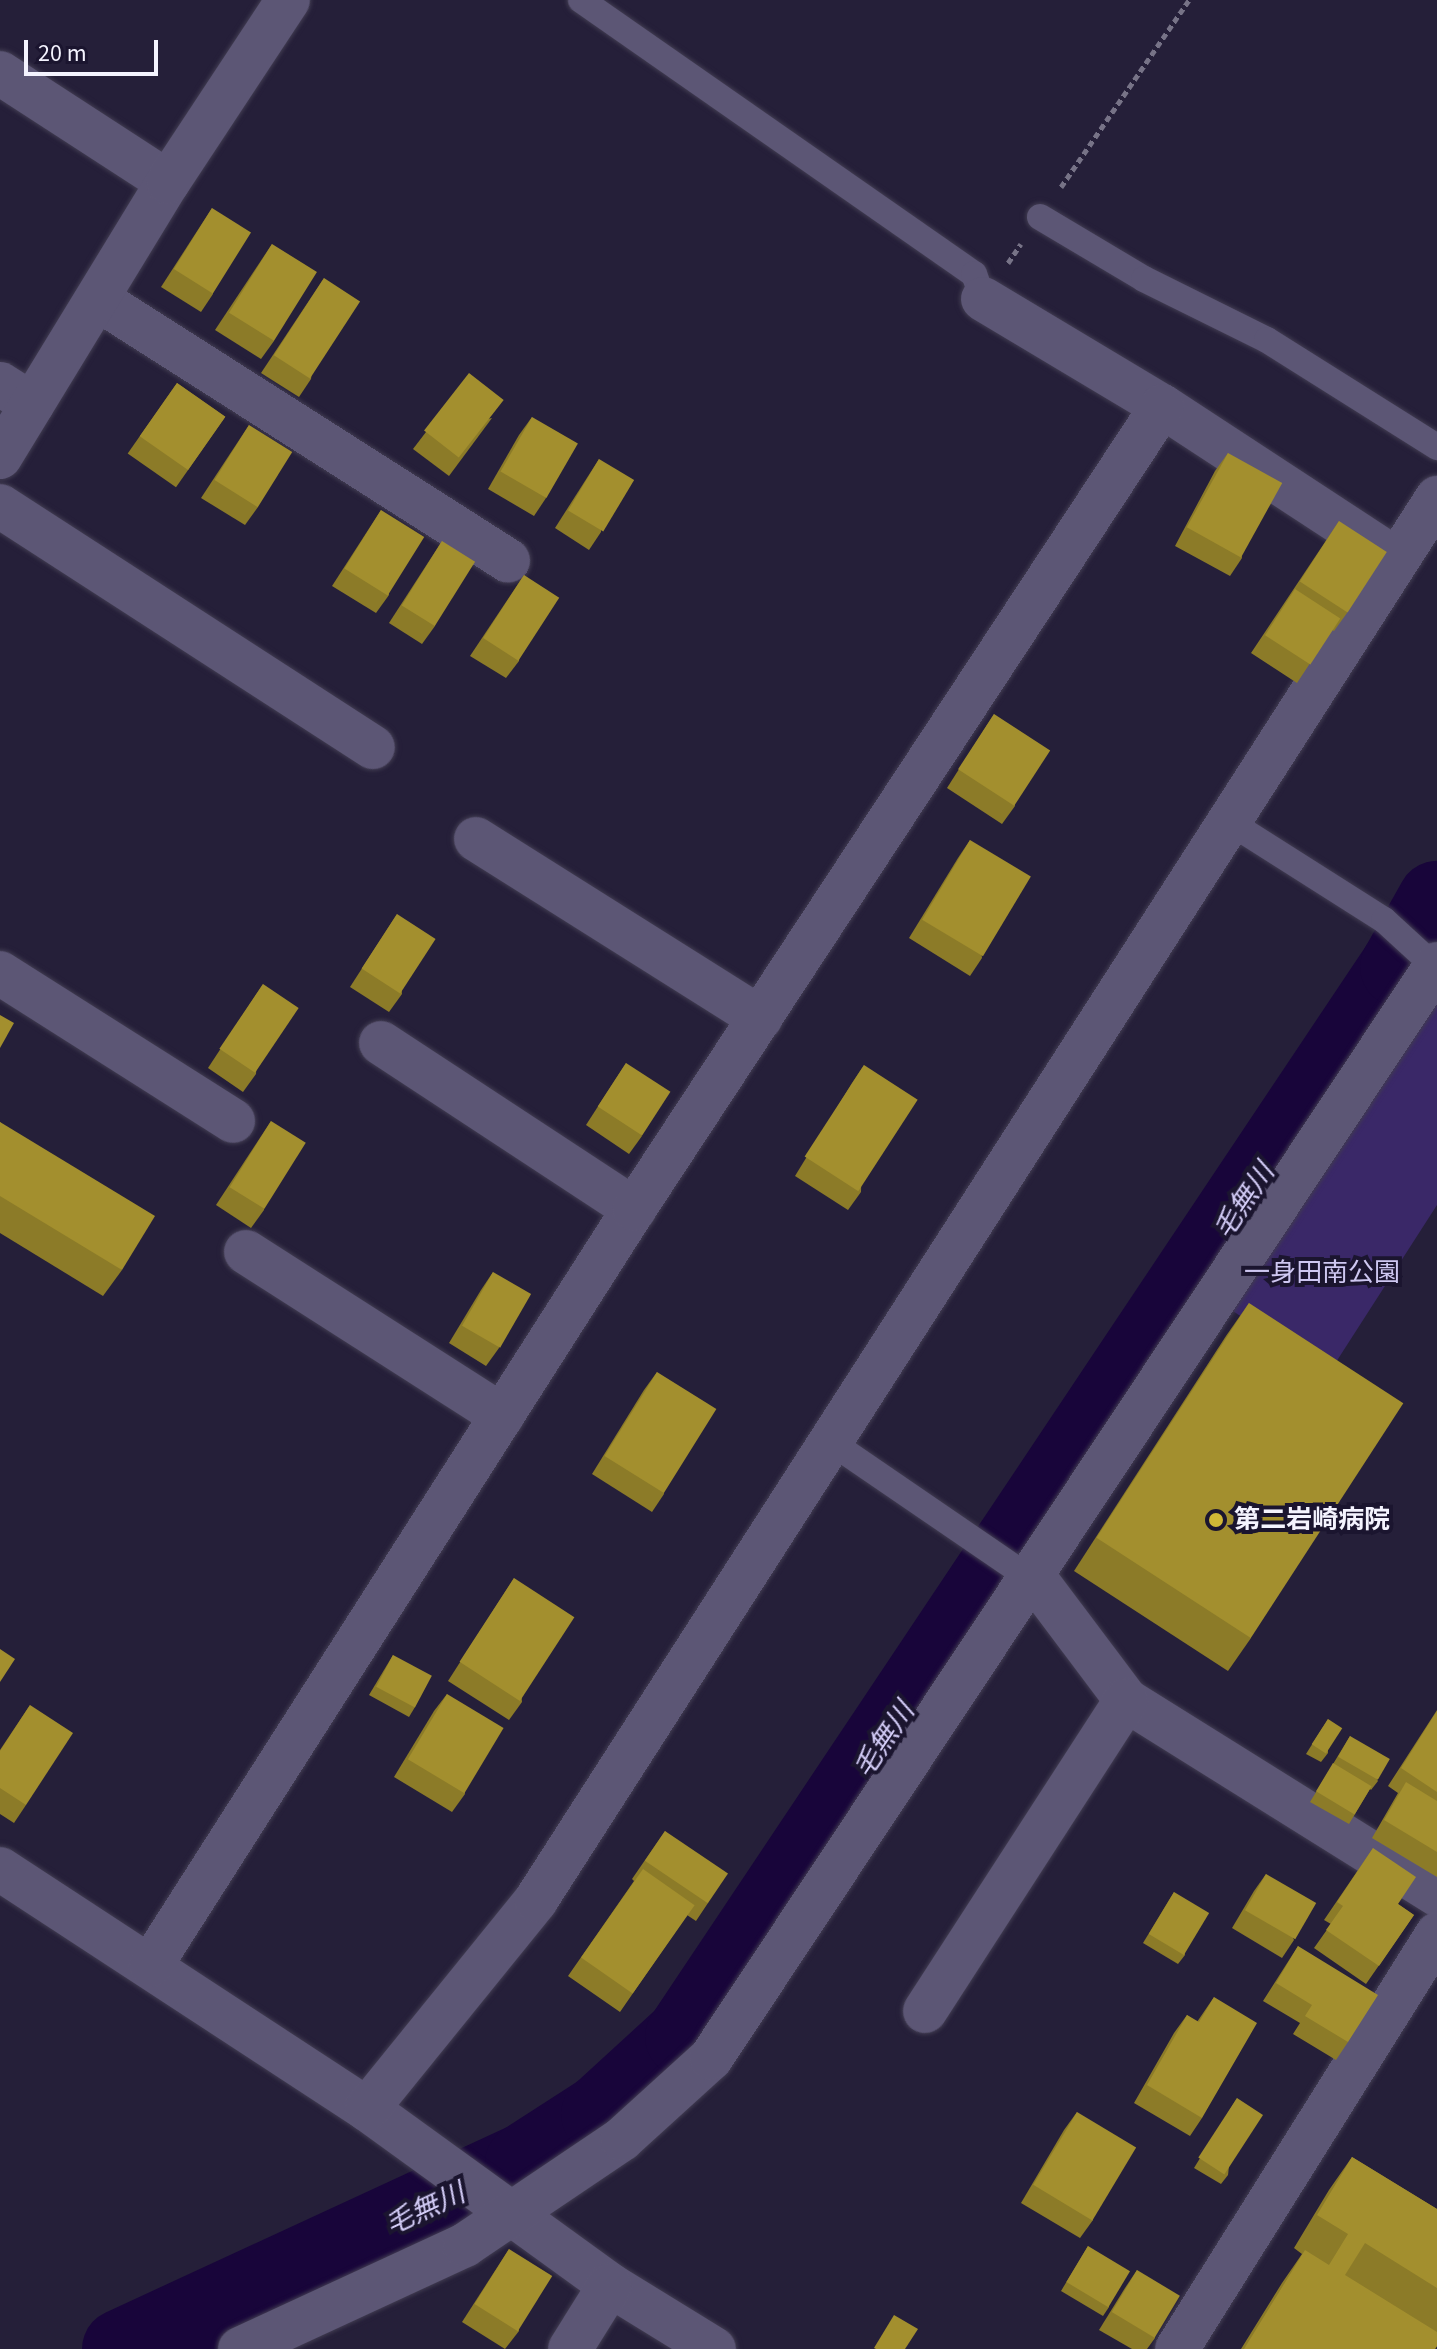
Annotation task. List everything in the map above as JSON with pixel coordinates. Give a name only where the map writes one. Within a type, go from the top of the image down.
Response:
[{"type":"street","points":[[0,457],[16,394],[99,300],[168,182],[288,0]]},
{"type":"street","points":[[0,73],[168,182]]},
{"type":"street","points":[[983,299],[1162,406],[1400,562]]},
{"type":"street","points":[[99,300],[508,561]]},
{"type":"street","points":[[151,1965],[634,1209],[1162,406]]},
{"type":"street","points":[[367,2109],[536,1900],[1400,562],[1437,498]]},
{"type":"street","points":[[0,506],[373,747]]},
{"type":"street","points":[[476,839],[760,1018]]},
{"type":"street","points":[[240,2349],[465,2245],[508,2212],[622,2139],[711,2058],[1434,969]]},
{"type":"street","points":[[0,973],[233,1121]]},
{"type":"street","points":[[381,1043],[634,1209]]},
{"type":"street","points":[[246,1252],[502,1416]]},
{"type":"street","points":[[1029,1575],[1126,1700],[1437,1894]]},
{"type":"street","points":[[925,2011],[1126,1700]]},
{"type":"street","points":[[0,1869],[367,2109],[610,2285],[714,2349]]},
{"type":"street","points":[[1177,2349],[1437,1934]]},
{"type":"street","points":[[570,2349],[610,2285]]},
{"type":"lane","points":[[581,0],[974,274],[983,299]]},
{"type":"lane","points":[[1040,217],[1144,279],[1267,340],[1437,447]]},
{"type":"lane","points":[[1231,823],[1392,928],[1434,969]]},
{"type":"lane","points":[[831,1442],[1029,1575]]},
{"type":"path","points":[[983,299],[1189,0]]},
{"type":"green space","name":"一身田南公園","points":[[1437,993],[1437,1205],[1329,1373],[1228,1308]]},
{"type":"building","points":[[212,208],[251,232],[213,293],[174,269]]},
{"type":"building","points":[[272,244],[317,272],[274,341],[229,313]]},
{"type":"building","points":[[324,278],[360,301],[310,379],[274,355]]},
{"type":"building","points":[[469,373],[504,400],[459,458],[424,431]]},
{"type":"building","points":[[177,383],[225,417],[188,470],[140,436]]},
{"type":"building","points":[[532,417],[578,444],[546,498],[500,472]]},
{"type":"building","points":[[249,425],[292,452],[258,507],[215,480]]},
{"type":"building","points":[[1228,453],[1282,483],[1241,557],[1187,527]]},
{"type":"building","points":[[599,459],[634,480],[603,532],[568,510]]},
{"type":"building","points":[[381,510],[424,537],[388,596],[344,569]]},
{"type":"building","points":[[1339,521],[1387,552],[1348,612],[1300,581]]},
{"type":"building","points":[[442,541],[475,562],[435,626],[402,605]]},
{"type":"building","points":[[524,575],[559,598],[518,661],[483,638]]},
{"type":"building","points":[[1295,589],[1340,618],[1310,665],[1265,635]]},
{"type":"building","points":[[994,714],[1050,750],[1014,806],[958,769]]},
{"type":"building","points":[[970,840],[1031,877],[983,956],[922,920]]},
{"type":"building","points":[[397,914],[436,939],[400,994],[362,969]]},
{"type":"building","points":[[263,984],[299,1008],[255,1073],[219,1049]]},
{"type":"building","points":[[0,1015],[14,1023],[0,1048]]},
{"type":"building","points":[[626,1063],[670,1092],[642,1135],[598,1107]]},
{"type":"building","points":[[864,1065],[918,1100],[858,1191],[805,1156]]},
{"type":"building","points":[[271,1121],[306,1143],[264,1209],[230,1187]]},
{"type":"building","points":[[0,1122],[155,1216],[122,1270],[0,1196]]},
{"type":"building","points":[[493,1272],[531,1294],[500,1348],[462,1326]]},
{"type":"building","points":[[1249,1303],[1403,1403],[1251,1638],[1097,1538]]},
{"type":"building","points":[[657,1372],[716,1409],[664,1493],[605,1456]]},
{"type":"building","points":[[514,1578],[574,1617],[520,1701],[460,1662]]},
{"type":"building","points":[[0,1649],[15,1659],[0,1682]]},
{"type":"building","points":[[393,1655],[432,1676],[415,1707],[376,1687]]},
{"type":"building","points":[[447,1694],[504,1728],[464,1793],[408,1759]]},
{"type":"building","points":[[30,1705],[73,1733],[26,1805],[0,1788],[0,1751]]},
{"type":"building","points":[[1437,1711],[1437,1792],[1401,1768]]},
{"type":"building","points":[[1328,1719],[1342,1728],[1326,1753],[1312,1744]]},
{"type":"building","points":[[1350,1736],[1390,1759],[1378,1780],[1338,1757]]},
{"type":"building","points":[[1333,1763],[1372,1786],[1355,1814],[1316,1791]]},
{"type":"building","points":[[1406,1782],[1437,1801],[1437,1852],[1384,1820]]},
{"type":"building","points":[[665,1831],[728,1873],[708,1903],[645,1861]]},
{"type":"building","points":[[1373,1848],[1416,1877],[1398,1904],[1414,1915],[1379,1966],[1326,1930],[1343,1906],[1337,1902]]},
{"type":"building","points":[[643,1869],[695,1905],[633,1994],[581,1957]]},
{"type":"building","points":[[1266,1874],[1316,1903],[1295,1939],[1245,1910]]},
{"type":"building","points":[[1174,1892],[1209,1913],[1184,1955],[1149,1934]]},
{"type":"building","points":[[1298,1946],[1378,1995],[1348,2042],[1305,2016],[1312,2005],[1276,1983]]},
{"type":"building","points":[[1214,1997],[1257,2023],[1202,2118],[1147,2085],[1187,2015],[1199,2022]]},
{"type":"building","points":[[1237,2098],[1263,2115],[1224,2174],[1198,2158]]},
{"type":"building","points":[[1077,2112],[1136,2148],[1092,2220],[1033,2185]]},
{"type":"building","points":[[1352,2157],[1437,2209],[1437,2288],[1365,2243],[1345,2275],[1437,2332],[1437,2346],[1435,2349],[1244,2349],[1305,2250],[1329,2265],[1348,2234],[1317,2215]]},
{"type":"building","points":[[1088,2246],[1130,2271],[1108,2307],[1066,2282]]},
{"type":"building","points":[[509,2249],[552,2276],[518,2331],[475,2304]]},
{"type":"building","points":[[1137,2270],[1180,2296],[1155,2338],[1112,2312]]},
{"type":"building","points":[[894,2315],[918,2329],[905,2349],[874,2348]]},
{"type":"waterway","name":"毛無川","points":[[122,2349],[525,2163],[601,2114],[685,2037],[1400,967],[1437,901]]},
{"type":"place","name":"第二岩崎病院","points":[[1216,1520]]}]
